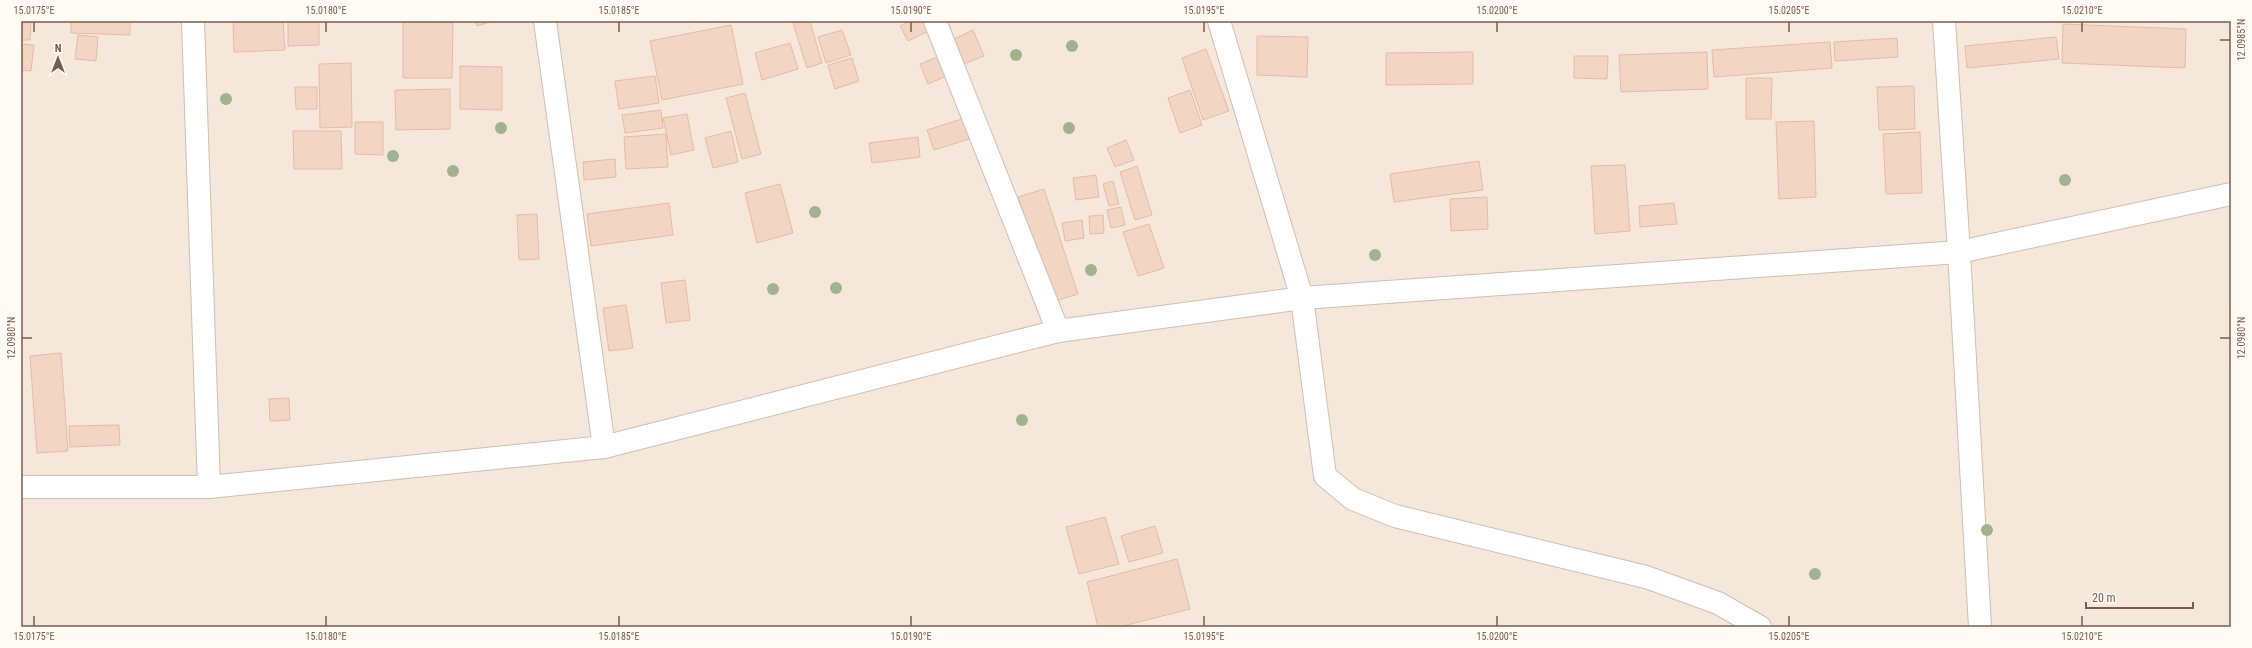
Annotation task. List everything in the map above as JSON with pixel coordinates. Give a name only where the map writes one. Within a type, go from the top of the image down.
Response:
[{"type":"street","points":[[193,21],[209,487]]},
{"type":"street","points":[[545,21],[604,447]]},
{"type":"street","points":[[936,21],[1058,331]]},
{"type":"street","points":[[1219,21],[1302,298],[1325,476],[1353,499],[1395,516],[1646,577],[1718,603],[1760,627]]},
{"type":"street","points":[[1944,21],[1959,252],[1980,627]]},
{"type":"street","points":[[21,487],[209,487],[604,447],[1058,331],[1302,298],[1959,252],[2231,194]]},
{"type":"shaded area","points":[[21,21],[2231,21],[2231,627],[21,627]]},
{"type":"building","points":[[71,21],[130,21],[130,35],[71,33]]},
{"type":"building","points":[[233,21],[283,21],[285,50],[234,52]]},
{"type":"building","points":[[288,21],[319,21],[319,45],[288,46]]},
{"type":"building","points":[[403,21],[453,22],[452,78],[403,78]]},
{"type":"building","points":[[475,21],[493,21],[477,26]]},
{"type":"building","points":[[810,21],[822,63],[807,68],[793,23]]},
{"type":"building","points":[[910,21],[924,21],[929,31],[908,41],[900,26]]},
{"type":"building","points":[[21,22],[31,23],[30,40],[21,40]]},
{"type":"building","points":[[2063,24],[2186,29],[2185,68],[2062,63]]},
{"type":"building","points":[[731,25],[743,84],[662,100],[650,41]]},
{"type":"building","points":[[842,30],[851,55],[826,63],[818,37]]},
{"type":"building","points":[[973,30],[984,56],[964,64],[954,39]]},
{"type":"building","points":[[78,35],[98,37],[96,61],[75,59]]},
{"type":"building","points":[[1257,36],[1308,37],[1307,77],[1257,75]]},
{"type":"building","points":[[2056,37],[2059,59],[1967,68],[1965,46]]},
{"type":"building","points":[[1897,38],[1898,57],[1835,61],[1834,42]]},
{"type":"building","points":[[1830,42],[1832,68],[1714,77],[1712,50]]},
{"type":"building","points":[[790,43],[798,69],[762,80],[755,53]]},
{"type":"building","points":[[21,44],[34,45],[31,71],[21,70]]},
{"type":"building","points":[[1206,49],[1229,111],[1203,120],[1182,58]]},
{"type":"building","points":[[1473,52],[1473,84],[1386,85],[1386,53]]},
{"type":"building","points":[[1707,52],[1708,89],[1621,92],[1619,55]]},
{"type":"building","points":[[942,55],[951,74],[928,84],[920,64]]},
{"type":"building","points":[[1574,56],[1608,56],[1607,79],[1574,78]]},
{"type":"building","points":[[852,58],[859,81],[835,89],[828,65]]},
{"type":"building","points":[[351,63],[352,127],[320,128],[319,64]]},
{"type":"building","points":[[460,66],[502,67],[502,110],[460,109]]},
{"type":"building","points":[[655,76],[659,103],[619,109],[615,81]]},
{"type":"building","points":[[1746,78],[1772,78],[1771,119],[1746,119]]},
{"type":"building","points":[[1914,86],[1915,129],[1879,130],[1877,87]]},
{"type":"building","points":[[295,87],[317,87],[317,109],[296,109]]},
{"type":"building","points":[[450,89],[450,129],[396,130],[395,90]]},
{"type":"building","points":[[1190,90],[1202,125],[1180,133],[1168,98]]},
{"type":"building","points":[[745,93],[761,154],[742,159],[726,98]]},
{"type":"building","points":[[661,110],[663,128],[625,133],[622,115]]},
{"type":"building","points":[[687,114],[694,150],[671,155],[663,118]]},
{"type":"building","points":[[965,118],[972,138],[934,150],[927,130]]},
{"type":"building","points":[[1814,121],[1816,197],[1779,199],[1776,122]]},
{"type":"building","points":[[355,122],[383,122],[383,155],[355,154]]},
{"type":"building","points":[[293,131],[341,131],[342,169],[294,169]]},
{"type":"building","points":[[731,131],[738,162],[713,168],[705,138]]},
{"type":"building","points":[[1920,132],[1922,193],[1886,194],[1883,134]]},
{"type":"building","points":[[666,134],[668,167],[626,169],[624,137]]},
{"type":"building","points":[[918,137],[920,157],[872,163],[869,143]]},
{"type":"building","points":[[1126,140],[1134,160],[1115,167],[1107,148]]},
{"type":"building","points":[[615,159],[616,177],[584,180],[583,162]]},
{"type":"building","points":[[1479,161],[1483,190],[1394,202],[1390,174]]},
{"type":"building","points":[[1625,165],[1630,231],[1595,234],[1591,166]]},
{"type":"building","points":[[1137,166],[1152,215],[1135,220],[1120,172]]},
{"type":"building","points":[[1096,175],[1099,197],[1076,200],[1073,178]]},
{"type":"building","points":[[1113,181],[1119,204],[1109,206],[1103,184]]},
{"type":"building","points":[[780,184],[793,233],[757,243],[745,193]]},
{"type":"building","points":[[1044,189],[1078,294],[1052,302],[1018,197]]},
{"type":"building","points":[[1487,197],[1488,229],[1451,231],[1450,199]]},
{"type":"building","points":[[669,203],[673,235],[591,246],[587,214]]},
{"type":"building","points":[[1674,203],[1677,224],[1640,227],[1639,206]]},
{"type":"building","points":[[1121,207],[1125,225],[1111,228],[1107,210]]},
{"type":"building","points":[[537,214],[539,259],[519,260],[517,215]]},
{"type":"building","points":[[1103,215],[1104,233],[1090,234],[1089,216]]},
{"type":"building","points":[[1082,220],[1084,238],[1065,241],[1062,223]]},
{"type":"building","points":[[1149,224],[1164,268],[1138,276],[1123,232]]},
{"type":"building","points":[[685,280],[690,320],[666,323],[661,283]]},
{"type":"building","points":[[626,305],[633,348],[609,351],[603,308]]},
{"type":"building","points":[[61,353],[68,451],[37,453],[30,356]]},
{"type":"building","points":[[289,398],[290,420],[270,421],[269,399]]},
{"type":"building","points":[[119,425],[120,445],[70,447],[69,426]]},
{"type":"building","points":[[1105,517],[1119,564],[1079,574],[1066,527]]},
{"type":"building","points":[[1155,526],[1163,553],[1129,562],[1121,536]]},
{"type":"building","points":[[1177,559],[1190,609],[1119,627],[1098,627],[1087,582]]}]
